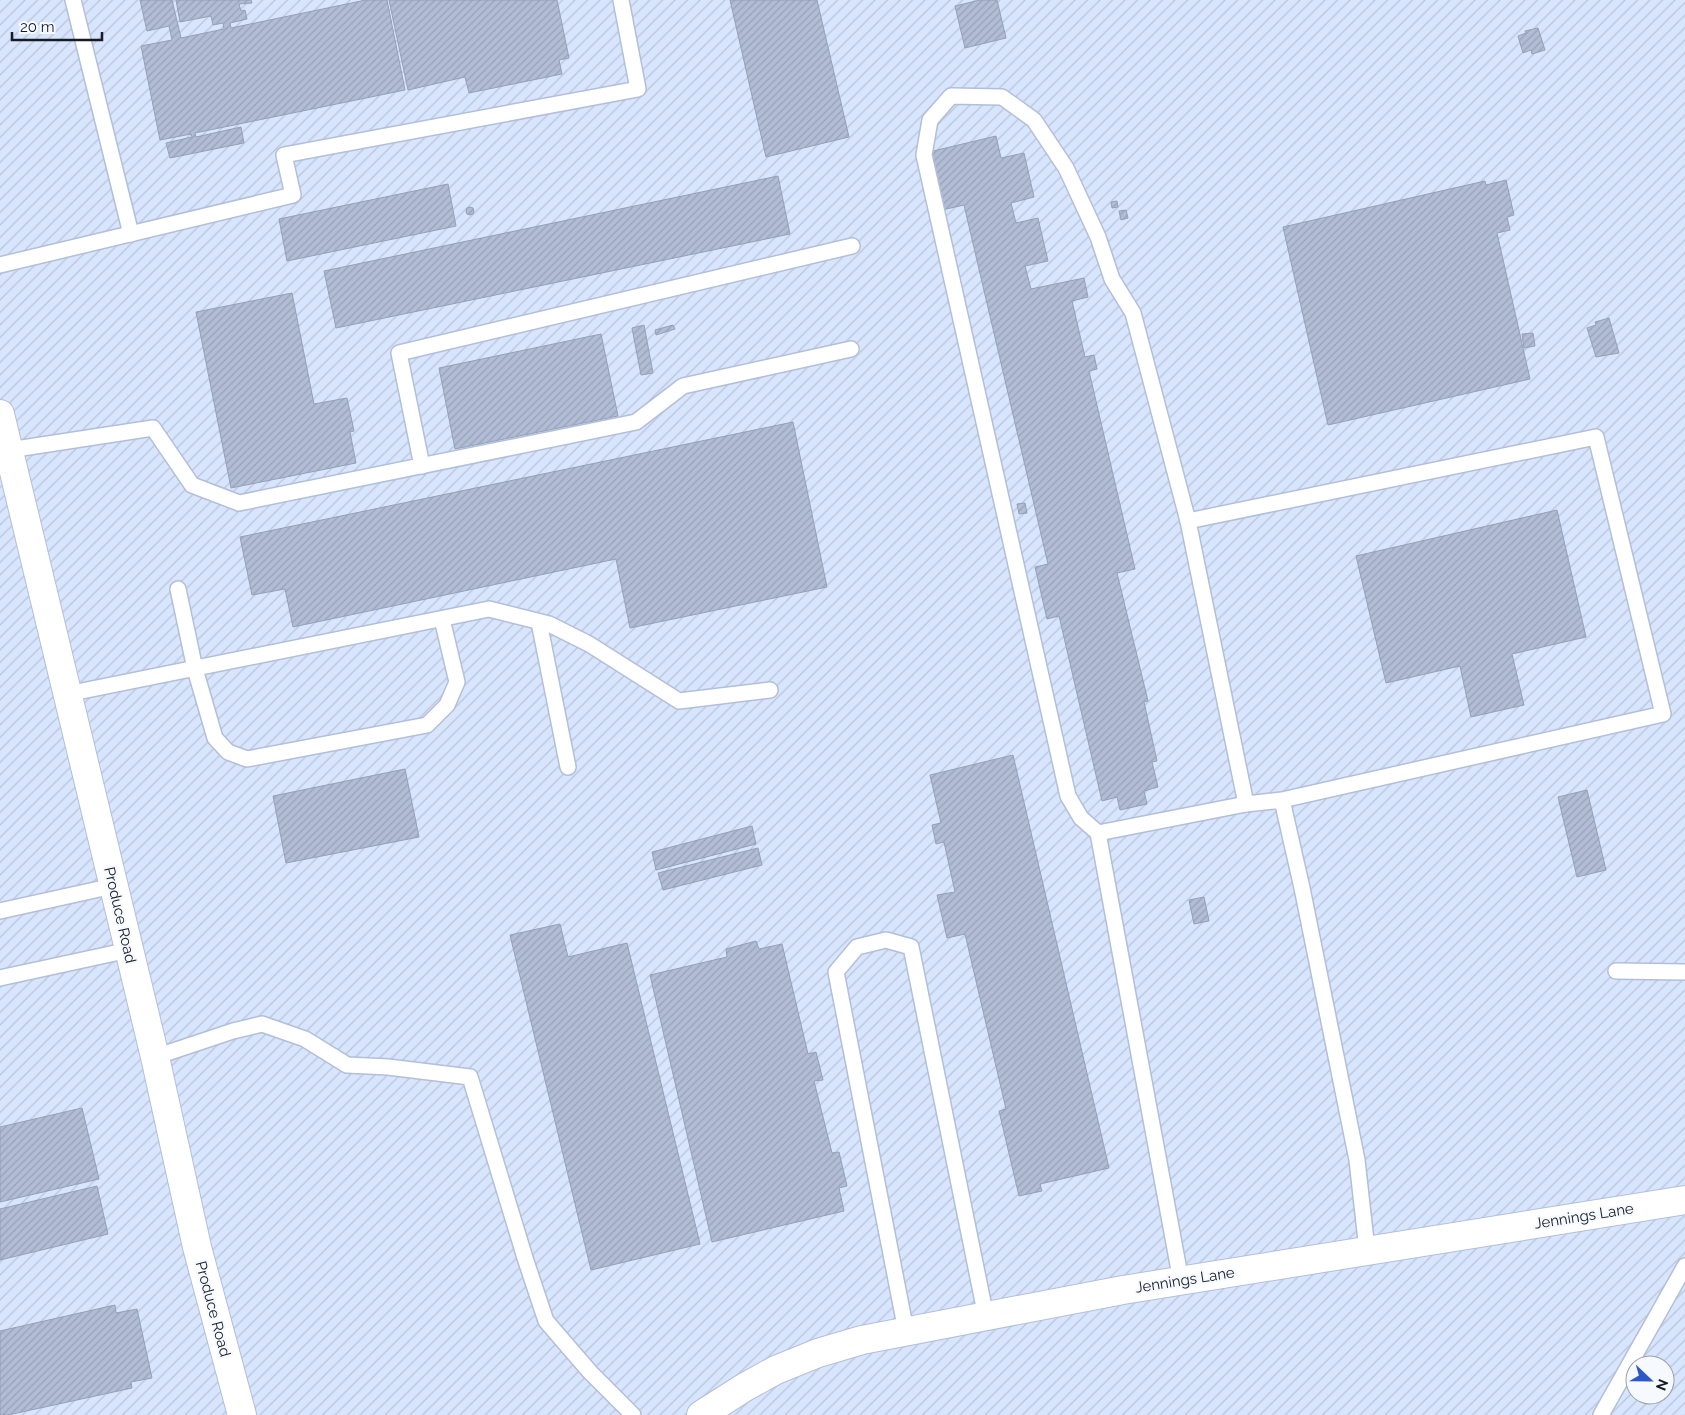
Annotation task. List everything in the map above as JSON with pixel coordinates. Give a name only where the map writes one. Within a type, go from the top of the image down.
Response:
[{"type":"street","name":"Produce Road","points":[[0,414],[129,950],[197,1247],[242,1415]]},
{"type":"street","name":"Jennings Lane","points":[[701,1415],[776,1370],[818,1353],[862,1340],[1181,1281],[1685,1200]]},
{"type":"lane","points":[[73,0],[131,234]]},
{"type":"lane","points":[[0,265],[293,196],[284,155],[638,89],[621,0]]},
{"type":"lane","points":[[1181,1281],[1098,833],[1081,818],[1068,796],[924,155],[930,120],[951,96],[1002,97],[1034,120],[1066,168],[1098,238],[1112,279],[1133,314],[1188,521],[1246,804]]},
{"type":"lane","points":[[422,466],[400,353],[852,246]]},
{"type":"lane","points":[[9,450],[152,428],[192,485],[239,503],[636,422],[683,386],[851,349]]},
{"type":"lane","points":[[1098,833],[1246,804],[1282,800],[1663,714],[1596,436],[1188,521]]},
{"type":"lane","points":[[178,589],[195,669],[215,738],[228,752],[247,759],[427,725],[447,705],[457,682],[442,619]]},
{"type":"lane","points":[[67,694],[489,609],[548,624],[589,644],[679,701],[770,690]]},
{"type":"lane","points":[[539,622],[568,767]]},
{"type":"lane","points":[[1282,800],[1357,1160],[1367,1250]]},
{"type":"lane","points":[[0,911],[113,886]]},
{"type":"lane","points":[[906,1331],[836,972],[857,947],[886,940],[911,947],[986,1316]]},
{"type":"lane","points":[[0,978],[129,950]]},
{"type":"lane","points":[[1616,971],[1685,972]]},
{"type":"lane","points":[[154,1057],[233,1031],[262,1024],[305,1039],[347,1065],[438,1072],[470,1077],[546,1321],[590,1372],[633,1415]]},
{"type":"lane","points":[[1601,1415],[1685,1266]]},
{"type":"shaded area","points":[[0,0],[1685,0],[1685,1415],[0,1415]]},
{"type":"building","points":[[140,0],[172,0],[181,38],[224,29],[223,23],[213,25],[211,16],[180,22],[176,0],[251,0],[252,3],[239,4],[241,11],[245,10],[247,19],[230,23],[231,28],[366,0],[387,0],[405,90],[195,133],[196,137],[241,127],[244,143],[170,158],[166,143],[192,137],[191,134],[160,140],[141,46],[172,40],[169,26],[147,31]]},
{"type":"building","points":[[389,0],[557,0],[569,58],[559,60],[562,74],[469,93],[465,77],[408,90]]},
{"type":"building","points":[[730,0],[817,0],[849,137],[766,157]]},
{"type":"building","points":[[980,0],[997,0],[1006,38],[965,48],[955,6]]},
{"type":"building","points":[[1538,28],[1545,50],[1532,54],[1531,50],[1523,53],[1518,36],[1526,33],[1525,31]]},
{"type":"building","points":[[996,136],[1001,158],[1024,153],[1034,197],[1011,203],[1016,223],[1038,218],[1048,261],[1025,266],[1031,289],[1084,278],[1088,297],[1072,301],[1085,357],[1094,355],[1097,369],[1089,371],[1135,569],[1117,573],[1148,701],[1144,702],[1157,761],[1152,762],[1158,787],[1144,791],[1147,804],[1120,810],[1117,797],[1102,801],[1059,616],[1047,619],[1035,567],[1048,564],[964,205],[942,210],[929,152]]},
{"type":"building","points":[[778,176],[790,234],[336,328],[324,271]]},
{"type":"building","points":[[1506,180],[1514,215],[1507,217],[1510,230],[1497,233],[1530,379],[1328,425],[1283,227],[1485,181],[1486,185]]},
{"type":"building","points":[[448,184],[456,226],[287,261],[279,219]]},
{"type":"building","points":[[1117,201],[1118,207],[1112,208],[1111,202]]},
{"type":"building","points":[[470,207],[474,211],[470,215],[466,211]]},
{"type":"building","points":[[1126,210],[1128,218],[1121,220],[1119,211]]},
{"type":"building","points":[[292,293],[314,404],[347,398],[354,431],[350,432],[356,463],[231,488],[196,312]]},
{"type":"building","points":[[1609,318],[1619,353],[1596,357],[1587,328],[1596,325],[1595,322]]},
{"type":"building","points":[[644,325],[653,373],[641,375],[632,328]]},
{"type":"building","points":[[673,325],[675,329],[656,335],[655,330]]},
{"type":"building","points":[[1533,333],[1535,346],[1524,348],[1522,334]]},
{"type":"building","points":[[601,334],[618,416],[455,449],[439,368]]},
{"type":"building","points":[[793,422],[827,587],[630,628],[616,559],[293,627],[285,589],[252,595],[240,537]]},
{"type":"building","points":[[1025,503],[1027,513],[1019,514],[1017,504]]},
{"type":"building","points":[[1557,510],[1586,637],[1512,654],[1524,705],[1471,717],[1460,666],[1386,683],[1356,556]]},
{"type":"building","points":[[1013,755],[1109,1168],[1040,1184],[1042,1191],[1019,1196],[999,1111],[1006,1109],[965,934],[947,938],[937,895],[955,892],[944,842],[936,844],[932,825],[941,823],[930,775]]},
{"type":"building","points":[[405,769],[419,837],[286,863],[273,796]]},
{"type":"building","points":[[1587,790],[1606,870],[1577,877],[1558,797]]},
{"type":"building","points":[[752,826],[756,844],[656,870],[652,852]]},
{"type":"building","points":[[758,848],[762,865],[663,890],[658,873]]},
{"type":"building","points":[[1204,897],[1209,921],[1194,924],[1189,900]]},
{"type":"building","points":[[560,924],[568,957],[627,943],[700,1244],[591,1270],[510,935]]},
{"type":"building","points":[[756,941],[759,949],[782,944],[808,1054],[816,1052],[823,1080],[814,1081],[832,1153],[839,1152],[847,1186],[839,1188],[844,1211],[712,1242],[650,975],[727,957],[726,949]]},
{"type":"building","points":[[82,1108],[99,1179],[0,1202],[0,1127]]},
{"type":"building","points":[[97,1186],[108,1234],[0,1260],[0,1209]]},
{"type":"building","points":[[115,1305],[116,1313],[137,1309],[152,1378],[131,1382],[132,1388],[8,1415],[0,1415],[0,1331]]}]
